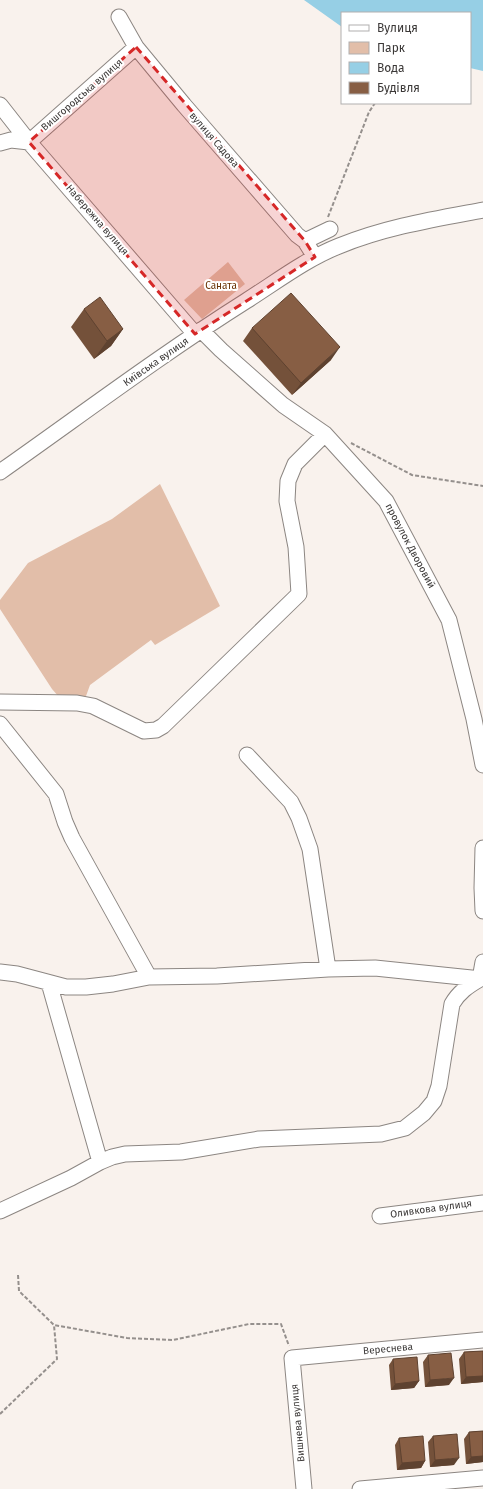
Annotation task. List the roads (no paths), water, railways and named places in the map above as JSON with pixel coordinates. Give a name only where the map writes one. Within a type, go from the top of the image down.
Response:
[{"type":"street","name":"вулиця Садова","points":[[119,17],[136,47],[189,111],[297,235],[305,241],[315,257]]},
{"type":"street","name":"Вишгородська вулиця","points":[[29,142],[136,47]]},
{"type":"street","name":"Набережна вулиця","points":[[0,105],[29,142],[198,332]]},
{"type":"street","points":[[0,143],[11,140],[29,142]]},
{"type":"street","name":"Київська вулиця","points":[[0,472],[198,332],[315,257],[363,237],[483,210]]},
{"type":"street","points":[[305,241],[327,230]]},
{"type":"street","name":"провулок Дворовий","points":[[198,332],[284,405],[325,434],[386,501],[449,620],[471,706],[483,765]]},
{"type":"street","points":[[0,702],[77,703],[93,706],[144,731],[156,730],[163,726],[299,594],[296,547],[288,501],[288,481],[295,464],[325,434]]},
{"type":"street","points":[[0,724],[56,794],[72,838],[149,977]]},
{"type":"street","points":[[246,755],[291,802],[299,818],[310,850],[328,969]]},
{"type":"street","points":[[483,848],[483,911]]},
{"type":"street","points":[[481,979],[483,962]]},
{"type":"street","points":[[0,972],[17,974],[66,987],[86,987],[113,984],[149,977],[217,976],[328,969],[375,968],[481,979]]},
{"type":"street","points":[[0,1211],[100,1162],[124,1154],[181,1152],[259,1139],[381,1134],[405,1128],[424,1113],[434,1101],[439,1086],[452,1004],[457,996],[468,986],[481,979]]},
{"type":"street","points":[[49,983],[100,1162]]},
{"type":"street","name":"Оливкова вулиця","points":[[380,1216],[483,1202]]},
{"type":"street","name":"Вереснева","points":[[292,1358],[483,1340]]},
{"type":"street","name":"Вишнева вулиця","points":[[292,1358],[304,1489]]},
{"type":"street","points":[[360,1489],[483,1478]]},
{"type":"water","points":[[304,0],[483,0],[483,71],[471,68],[471,12],[341,12],[341,26]]},
{"type":"park label","name":"Саната","points":[[221,286]]}]
